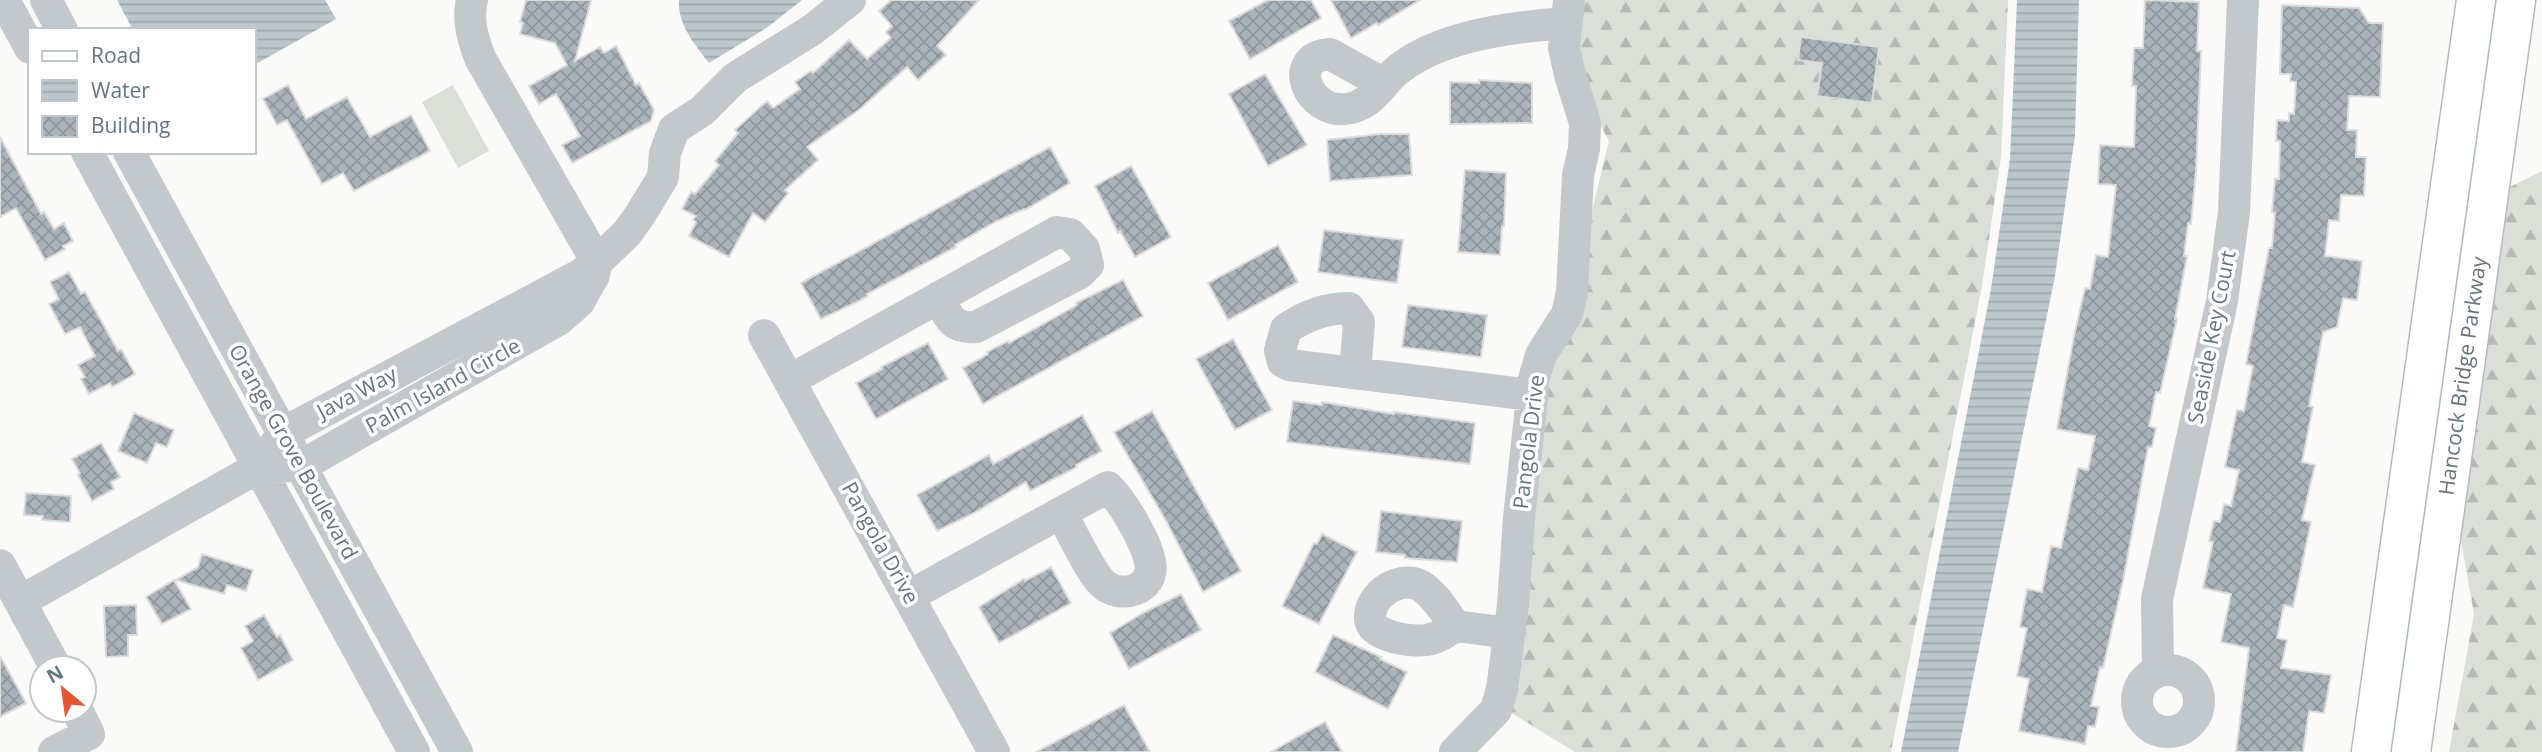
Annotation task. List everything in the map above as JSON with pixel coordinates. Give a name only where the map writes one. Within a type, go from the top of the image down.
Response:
[{"type":"main road","name":"Hancock Bridge Parkway","points":[[2371,752],[2476,0]]},
{"type":"main road","name":"Hancock Bridge Parkway","points":[[2411,752],[2516,0]]},
{"type":"street","points":[[4,0],[28,44]]},
{"type":"street","points":[[46,0],[61,28]]},
{"type":"street","points":[[472,0],[472,35],[480,58],[597,262]]},
{"type":"street","name":"Palm Island Circle","points":[[259,467],[301,466],[558,320],[579,302],[594,275],[597,262],[627,233],[663,177],[665,153],[674,130],[702,111],[735,78],[812,30],[850,0]]},
{"type":"street","name":"Seaside Key Court","points":[[2158,671],[2157,599],[2222,301],[2234,212],[2243,0]]},
{"type":"street","points":[[1384,84],[1400,68],[1440,46],[1567,11]]},
{"type":"street","name":"Pangola Drive","points":[[1455,752],[1496,710],[1502,689],[1510,633],[1534,379],[1541,355],[1567,314],[1572,292],[1578,175],[1584,149],[1585,123],[1564,48],[1567,11]]},
{"type":"street","name":"Orange Grove Boulevard","points":[[88,154],[414,752]]},
{"type":"street","name":"Orange Grove Boulevard","points":[[130,154],[457,752]]},
{"type":"street","name":"Java Way","points":[[21,601],[259,467],[283,433],[580,275],[597,262]]},
{"type":"street","points":[[790,380],[939,297]]},
{"type":"street","name":"Pangola Drive","points":[[764,335],[994,752]]},
{"type":"street","points":[[1355,373],[1532,396]]},
{"type":"street","points":[[909,596],[1061,513]]},
{"type":"street","points":[[0,565],[49,654]]},
{"type":"street","points":[[1455,626],[1510,633]]},
{"type":"street","points":[[54,752],[81,724]]},
{"type":"green space","points":[[1572,0],[2008,0],[2001,157],[1982,286],[1891,752],[1575,752],[1505,709],[1544,408],[1609,141],[1565,58]]},
{"type":"green space","points":[[453,85],[489,151],[458,168],[422,102]]},
{"type":"green space","points":[[2542,171],[2542,752],[2449,752],[2474,614],[2456,512],[2500,192]]},
{"type":"water","points":[[117,0],[325,0],[336,19],[256,64],[256,28],[132,28]]},
{"type":"water","points":[[679,0],[802,0],[768,27],[709,63],[684,26]]},
{"type":"water","points":[[2017,0],[2079,0],[2075,135],[2055,276],[1958,752],[1901,752],[1991,289],[2010,159]]},
{"type":"building","points":[[526,0],[591,0],[575,61],[600,47],[604,53],[616,46],[636,85],[639,83],[654,110],[651,121],[572,163],[562,145],[580,136],[556,94],[539,104],[529,86],[567,65],[555,43],[520,34]]},
{"type":"building","points":[[891,0],[979,0],[937,46],[946,55],[918,80],[907,67],[860,109],[807,147],[818,160],[785,190],[788,193],[765,222],[753,213],[729,257],[689,236],[696,216],[682,209],[691,192],[695,194],[719,165],[715,161],[738,133],[735,130],[767,101],[773,108],[800,89],[795,82],[811,71],[813,73],[849,40],[867,59],[891,38],[886,32],[892,26],[879,11]]},
{"type":"building","points":[[1268,0],[1311,0],[1321,18],[1250,59],[1229,21]]},
{"type":"building","points":[[1331,0],[1420,0],[1351,38]]},
{"type":"building","points":[[2145,0],[2199,2],[2197,51],[2201,51],[2196,171],[2177,319],[2160,393],[2156,392],[2149,426],[2156,428],[2152,447],[2148,447],[2123,581],[2103,668],[2100,667],[2091,706],[2099,707],[2095,727],[2088,726],[2085,744],[2019,731],[2029,679],[2017,676],[2027,628],[2020,627],[2027,589],[2042,592],[2051,546],[2061,548],[2078,468],[2088,470],[2095,436],[2057,429],[2085,288],[2090,289],[2096,255],[2108,257],[2116,185],[2098,184],[2100,145],[2134,147],[2134,48],[2143,48]]},
{"type":"building","points":[[2282,5],[2359,8],[2369,23],[2383,23],[2380,97],[2349,96],[2347,130],[2357,130],[2356,157],[2366,157],[2364,196],[2341,195],[2339,221],[2329,220],[2325,256],[2362,261],[2357,300],[2343,298],[2337,327],[2323,332],[2302,462],[2315,465],[2302,520],[2311,522],[2293,607],[2284,605],[2277,638],[2287,640],[2281,668],[2331,675],[2324,713],[2309,711],[2303,752],[2236,752],[2249,648],[2221,642],[2231,594],[2203,588],[2213,542],[2209,541],[2214,521],[2220,522],[2224,504],[2231,506],[2239,470],[2225,467],[2237,410],[2244,411],[2253,366],[2246,364],[2269,248],[2272,248],[2275,179],[2279,179],[2280,141],[2276,141],[2277,120],[2289,121],[2289,113],[2294,114],[2296,82],[2290,81],[2291,74],[2280,74]]},
{"type":"building","points":[[1801,37],[1879,47],[1872,103],[1817,96],[1822,63],[1798,60]]},
{"type":"building","points":[[1265,74],[1307,145],[1268,166],[1229,94]]},
{"type":"building","points":[[1479,80],[1532,83],[1532,123],[1450,124],[1450,82],[1479,83]]},
{"type":"building","points":[[288,85],[306,119],[347,97],[370,137],[411,115],[430,151],[354,191],[343,173],[322,184],[287,120],[277,125],[263,99]]},
{"type":"building","points":[[1380,134],[1409,134],[1412,175],[1330,181],[1327,140]]},
{"type":"building","points":[[0,137],[41,214],[44,212],[54,229],[64,223],[73,241],[63,246],[65,249],[45,260],[16,208],[0,217]]},
{"type":"building","points":[[1050,147],[1070,183],[1025,210],[997,221],[955,245],[956,247],[867,294],[868,296],[821,319],[801,283]]},
{"type":"building","points":[[1131,166],[1171,237],[1135,257],[1120,231],[1118,233],[1095,186]]},
{"type":"building","points":[[1465,170],[1506,173],[1500,255],[1458,252]]},
{"type":"building","points":[[1324,230],[1403,240],[1397,283],[1318,272]]},
{"type":"building","points":[[1278,245],[1298,282],[1228,320],[1208,283]]},
{"type":"building","points":[[69,272],[81,294],[85,292],[118,351],[121,349],[135,374],[112,387],[110,383],[89,394],[81,379],[85,377],[78,365],[95,356],[80,327],[65,334],[49,304],[59,299],[50,282]]},
{"type":"building","points":[[1123,280],[1143,316],[983,404],[963,368],[988,354],[987,352],[1008,341],[1009,343],[1077,305],[1076,303]]},
{"type":"building","points":[[1408,305],[1487,315],[1481,357],[1402,347]]},
{"type":"building","points":[[1233,339],[1272,410],[1235,430],[1196,359]]},
{"type":"building","points":[[928,343],[948,379],[876,419],[856,383]]},
{"type":"building","points":[[1293,401],[1322,405],[1322,402],[1475,423],[1470,464],[1287,442]]},
{"type":"building","points":[[1152,411],[1241,571],[1203,592],[1165,519],[1114,432]]},
{"type":"building","points":[[134,413],[174,430],[167,447],[156,443],[147,463],[118,451]]},
{"type":"building","points":[[1082,415],[1102,451],[1030,491],[1026,482],[937,531],[917,495],[989,455],[993,464]]},
{"type":"building","points":[[101,443],[120,477],[111,482],[114,489],[92,501],[72,459]]},
{"type":"building","points":[[26,493],[71,496],[70,522],[42,520],[43,516],[24,515]]},
{"type":"building","points":[[1381,511],[1462,521],[1457,562],[1405,558],[1405,555],[1376,552]]},
{"type":"building","points":[[1322,534],[1357,552],[1319,624],[1282,606],[1314,543],[1317,544]]},
{"type":"building","points":[[202,554],[253,570],[246,591],[227,585],[224,594],[176,580],[198,567]]},
{"type":"building","points":[[1051,567],[1071,603],[999,643],[979,607],[1024,579],[1025,581]]},
{"type":"building","points":[[174,580],[191,609],[162,624],[146,597]]},
{"type":"building","points":[[1181,594],[1201,630],[1129,669],[1110,633]]},
{"type":"building","points":[[136,605],[137,635],[128,635],[128,656],[106,657],[104,606]]},
{"type":"building","points":[[264,615],[277,637],[280,635],[293,660],[258,680],[241,648],[253,641],[245,626]]},
{"type":"building","points":[[1333,635],[1407,672],[1388,709],[1315,672]]},
{"type":"building","points":[[0,656],[26,703],[0,717]]},
{"type":"building","points":[[1124,705],[1150,752],[1036,752],[1089,724]]},
{"type":"building","points":[[1325,722],[1342,752],[1271,752],[1304,733]]}]
